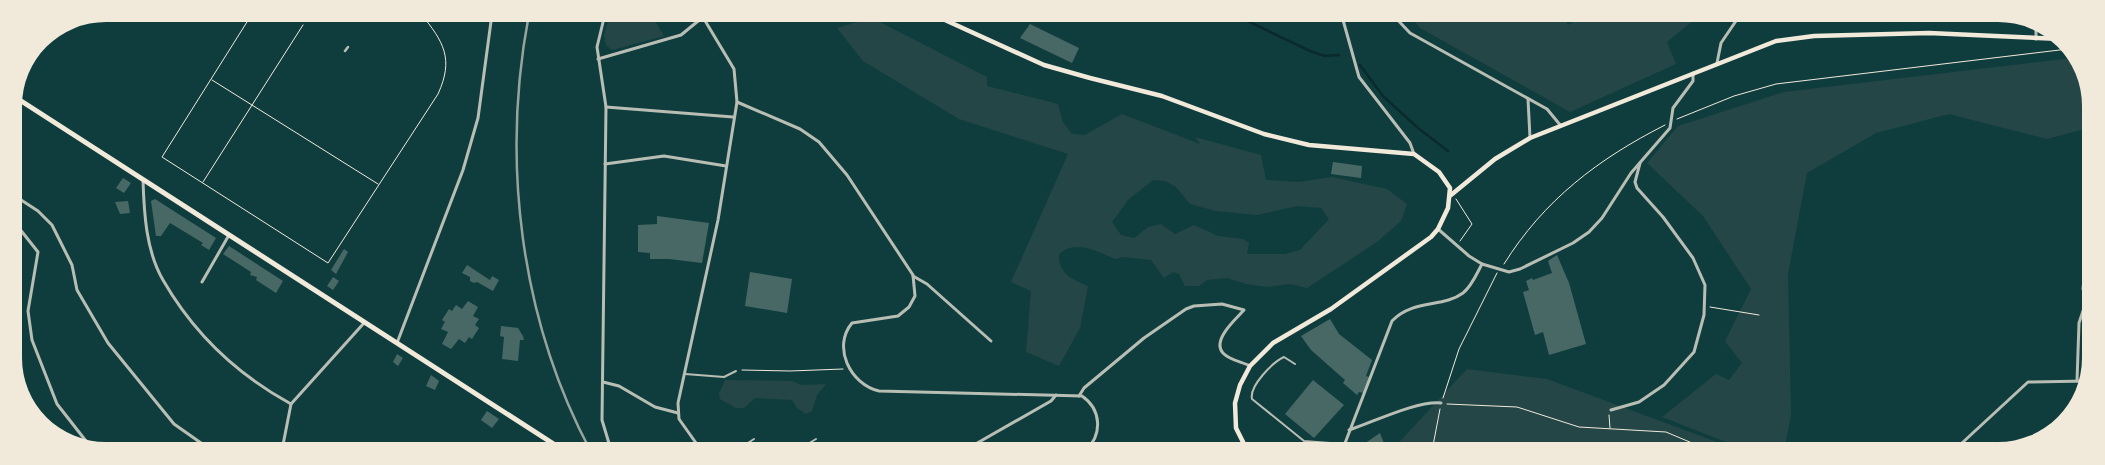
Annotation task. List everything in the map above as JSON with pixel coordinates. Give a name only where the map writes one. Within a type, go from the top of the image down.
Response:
[{"type":"main road","points":[[952,22],[1044,64],[1162,96],[1264,134],[1310,145],[1414,154],[1439,172],[1449,184],[1451,195]]},
{"type":"main road","points":[[1243,442],[1236,428],[1235,402],[1240,385],[1250,366],[1273,343],[1346,298],[1407,256],[1438,229],[1451,195],[1495,159],[1530,138],[1776,40],[1814,36],[1947,33],[2048,40]]},
{"type":"main road","points":[[23,102],[551,442]]},
{"type":"street","points":[[396,343],[463,170],[478,118],[491,22]]},
{"type":"street","points":[[603,22],[596,47],[606,108],[602,420],[609,442]]},
{"type":"street","points":[[598,59],[681,35],[695,22]]},
{"type":"street","points":[[695,442],[682,425],[678,413],[718,220],[733,117],[737,102],[734,69],[706,22]]},
{"type":"street","points":[[1344,22],[1359,77],[1410,143],[1414,154]]},
{"type":"street","points":[[1400,22],[1410,33],[1547,109],[1561,126]]},
{"type":"street","points":[[1717,63],[1721,43],[1735,22]]},
{"type":"street","points":[[2036,31],[2036,40]]},
{"type":"street","points":[[345,51],[348,47]]},
{"type":"street","points":[[1438,229],[1482,264],[1509,272],[1520,269],[1573,243],[1589,232],[1602,218],[1640,162],[1670,128],[1673,108],[1692,81],[1693,73]]},
{"type":"street","points":[[1528,98],[1530,138]]},
{"type":"street","points":[[737,102],[800,129],[818,142],[847,175],[913,275],[927,284],[991,341]]},
{"type":"street","points":[[606,108],[733,117]]},
{"type":"street","points":[[606,164],[664,156],[726,166]]},
{"type":"street","points":[[1611,410],[1648,398],[1664,385],[1694,352],[1704,315],[1705,285],[1693,258],[1663,217],[1637,188],[1635,182],[1640,162]]},
{"type":"street","points":[[143,179],[144,209],[151,247],[163,280],[198,330],[226,360],[270,393],[291,404]]},
{"type":"street","points":[[23,201],[38,211],[52,225],[72,265],[77,290],[108,343],[174,424],[200,442]]},
{"type":"street","points":[[22,232],[38,252],[28,311],[32,340],[56,404],[85,440]]},
{"type":"street","points":[[202,282],[229,235]]},
{"type":"street","points":[[1345,442],[1392,321],[1399,313],[1463,293],[1482,264]]},
{"type":"street","points":[[913,275],[915,296],[909,307],[898,316],[852,323],[846,330],[844,338],[849,368],[863,385],[878,391],[1079,396],[1089,401],[1094,407],[1098,419],[1098,434],[1092,442]]},
{"type":"street","points":[[1079,396],[1084,388],[1144,338],[1194,306],[1222,304],[1244,310],[1223,334],[1220,346],[1223,353],[1229,357],[1250,366]]},
{"type":"street","points":[[1962,442],[2028,382],[2077,381],[2079,323],[2082,315]]},
{"type":"street","points":[[284,442],[291,404],[365,322]]},
{"type":"street","points":[[602,382],[619,386],[655,407],[678,413]]},
{"type":"street","points":[[979,442],[1052,401],[1056,395]]},
{"type":"street","points":[[1348,431],[1403,411],[1441,403]]},
{"type":"lane","points":[[1295,364],[1284,357],[1276,361],[1266,371],[1251,395],[1252,399],[1304,441],[1317,442]]},
{"type":"lane","points":[[685,374],[724,377],[736,371]]},
{"type":"lane","points":[[749,442],[754,439]]},
{"type":"lane","points":[[811,442],[816,439]]},
{"type":"path","points":[[247,22],[162,157],[328,263],[438,94],[446,77],[447,60],[443,46],[426,22]]},
{"type":"path","points":[[203,182],[303,25]]},
{"type":"path","points":[[1683,116],[1734,96],[1776,84],[2060,50]]},
{"type":"path","points":[[211,79],[379,184]]},
{"type":"path","points":[[1504,264],[1529,228],[1568,188],[1603,159],[1649,133]]},
{"type":"path","points":[[1451,195],[1459,202],[1472,224],[1456,245]]},
{"type":"path","points":[[1434,442],[1441,403],[1459,349],[1497,274]]},
{"type":"path","points":[[1704,306],[1739,313],[1759,314]]},
{"type":"path","points":[[736,371],[849,368]]},
{"type":"path","points":[[1441,403],[1517,407],[1579,427],[1666,432],[1690,442]]},
{"type":"path","points":[[1610,429],[1609,411],[1611,410]]},
{"type":"shaded area","points":[[608,22],[656,22],[664,36],[612,50],[606,45],[604,35]]},
{"type":"shaded area","points":[[858,22],[880,22],[987,77],[987,86],[1058,104],[1063,122],[1072,134],[1085,135],[1122,114],[1200,144],[1195,137],[1261,155],[1266,180],[1299,182],[1332,177],[1387,189],[1407,204],[1401,221],[1377,242],[1307,288],[1290,284],[1267,287],[1246,284],[1227,278],[1207,280],[1199,286],[1185,286],[1179,274],[1173,272],[1164,278],[1151,260],[1122,257],[1115,259],[1094,250],[1080,247],[1066,250],[1059,254],[1059,261],[1064,271],[1067,275],[1088,286],[1080,328],[1059,366],[1026,352],[1031,291],[1011,282],[1068,154],[959,119],[863,61],[837,28]],"holes":[[[1153,180],[1165,181],[1176,187],[1190,204],[1216,211],[1257,215],[1297,206],[1321,208],[1329,219],[1300,250],[1285,254],[1247,254],[1249,243],[1243,239],[1218,236],[1194,225],[1175,234],[1161,224],[1148,227],[1134,238],[1121,235],[1112,222],[1129,199]]]},
{"type":"shaded area","points":[[1415,22],[1566,22],[1568,25],[1573,22],[1691,22],[1667,42],[1676,64],[1570,112],[1420,28]]},
{"type":"shaded area","points":[[2067,59],[2074,69],[2081,90],[2082,130],[2047,139],[1949,114],[1876,133],[1807,173],[1788,274],[1791,415],[1786,442],[1726,442],[1662,417],[1716,374],[1729,380],[1742,363],[1725,341],[1751,289],[1703,216],[1647,163],[1678,126],[1784,92]]},
{"type":"shaded area","points":[[1467,369],[1547,379],[1717,442],[1399,442]]},
{"type":"shaded area","points":[[725,380],[792,381],[801,385],[826,384],[817,395],[812,411],[806,414],[797,408],[792,400],[755,398],[744,408],[736,408],[720,399],[719,394]]},
{"type":"building","points":[[1030,24],[1079,48],[1072,63],[1020,38]]},
{"type":"building","points":[[1333,162],[1362,166],[1361,178],[1331,174]]},
{"type":"building","points":[[123,178],[131,183],[124,193],[116,188]]},
{"type":"building","points":[[155,199],[216,238],[209,250],[201,245],[203,243],[170,223],[161,236],[156,236],[151,201]]},
{"type":"building","points":[[128,201],[130,213],[120,214],[115,202]]},
{"type":"building","points":[[657,216],[709,223],[702,263],[650,259],[650,253],[638,252],[638,225],[657,224]]},
{"type":"building","points":[[229,246],[283,281],[276,293],[256,280],[257,277],[250,275],[251,272],[223,254]]},
{"type":"building","points":[[344,249],[348,252],[336,274],[331,270]]},
{"type":"building","points":[[1557,255],[1569,283],[1586,344],[1549,355],[1543,332],[1535,335],[1523,292],[1529,290],[1526,281],[1552,273],[1548,261]]},
{"type":"building","points":[[467,265],[490,280],[492,276],[499,280],[493,291],[477,282],[470,281],[470,277],[462,273]]},
{"type":"building","points":[[750,272],[792,279],[787,313],[745,306]]},
{"type":"building","points":[[333,277],[339,281],[333,290],[327,286]]},
{"type":"building","points":[[468,301],[478,307],[473,316],[479,319],[475,325],[479,328],[472,339],[469,337],[465,343],[459,339],[451,349],[442,344],[448,332],[441,329],[445,322],[442,320],[449,309],[452,311],[456,305],[462,309]]},
{"type":"building","points":[[1330,319],[1339,334],[1372,360],[1366,376],[1369,377],[1364,393],[1359,392],[1357,395],[1343,383],[1345,380],[1311,350],[1301,336]]},
{"type":"building","points":[[501,326],[518,328],[523,336],[524,340],[520,340],[518,361],[502,359],[504,337],[500,336]]},
{"type":"building","points":[[397,354],[403,358],[398,366],[393,362]]},
{"type":"building","points":[[431,375],[439,381],[435,390],[426,386]]},
{"type":"building","points":[[1313,380],[1344,405],[1314,438],[1285,414]]},
{"type":"building","points":[[487,411],[499,419],[492,428],[481,420]]},
{"type":"building","points":[[1380,433],[1384,442],[1367,442]]},
{"type":"waterway","points":[[1250,22],[1310,51],[1325,56],[1339,55]]},
{"type":"waterway","points":[[1360,65],[1383,96],[1418,128],[1448,151]]},
{"type":"railway","points":[[528,22],[521,69],[517,125],[518,181],[523,237],[533,293],[547,347],[566,399],[586,442]]}]
